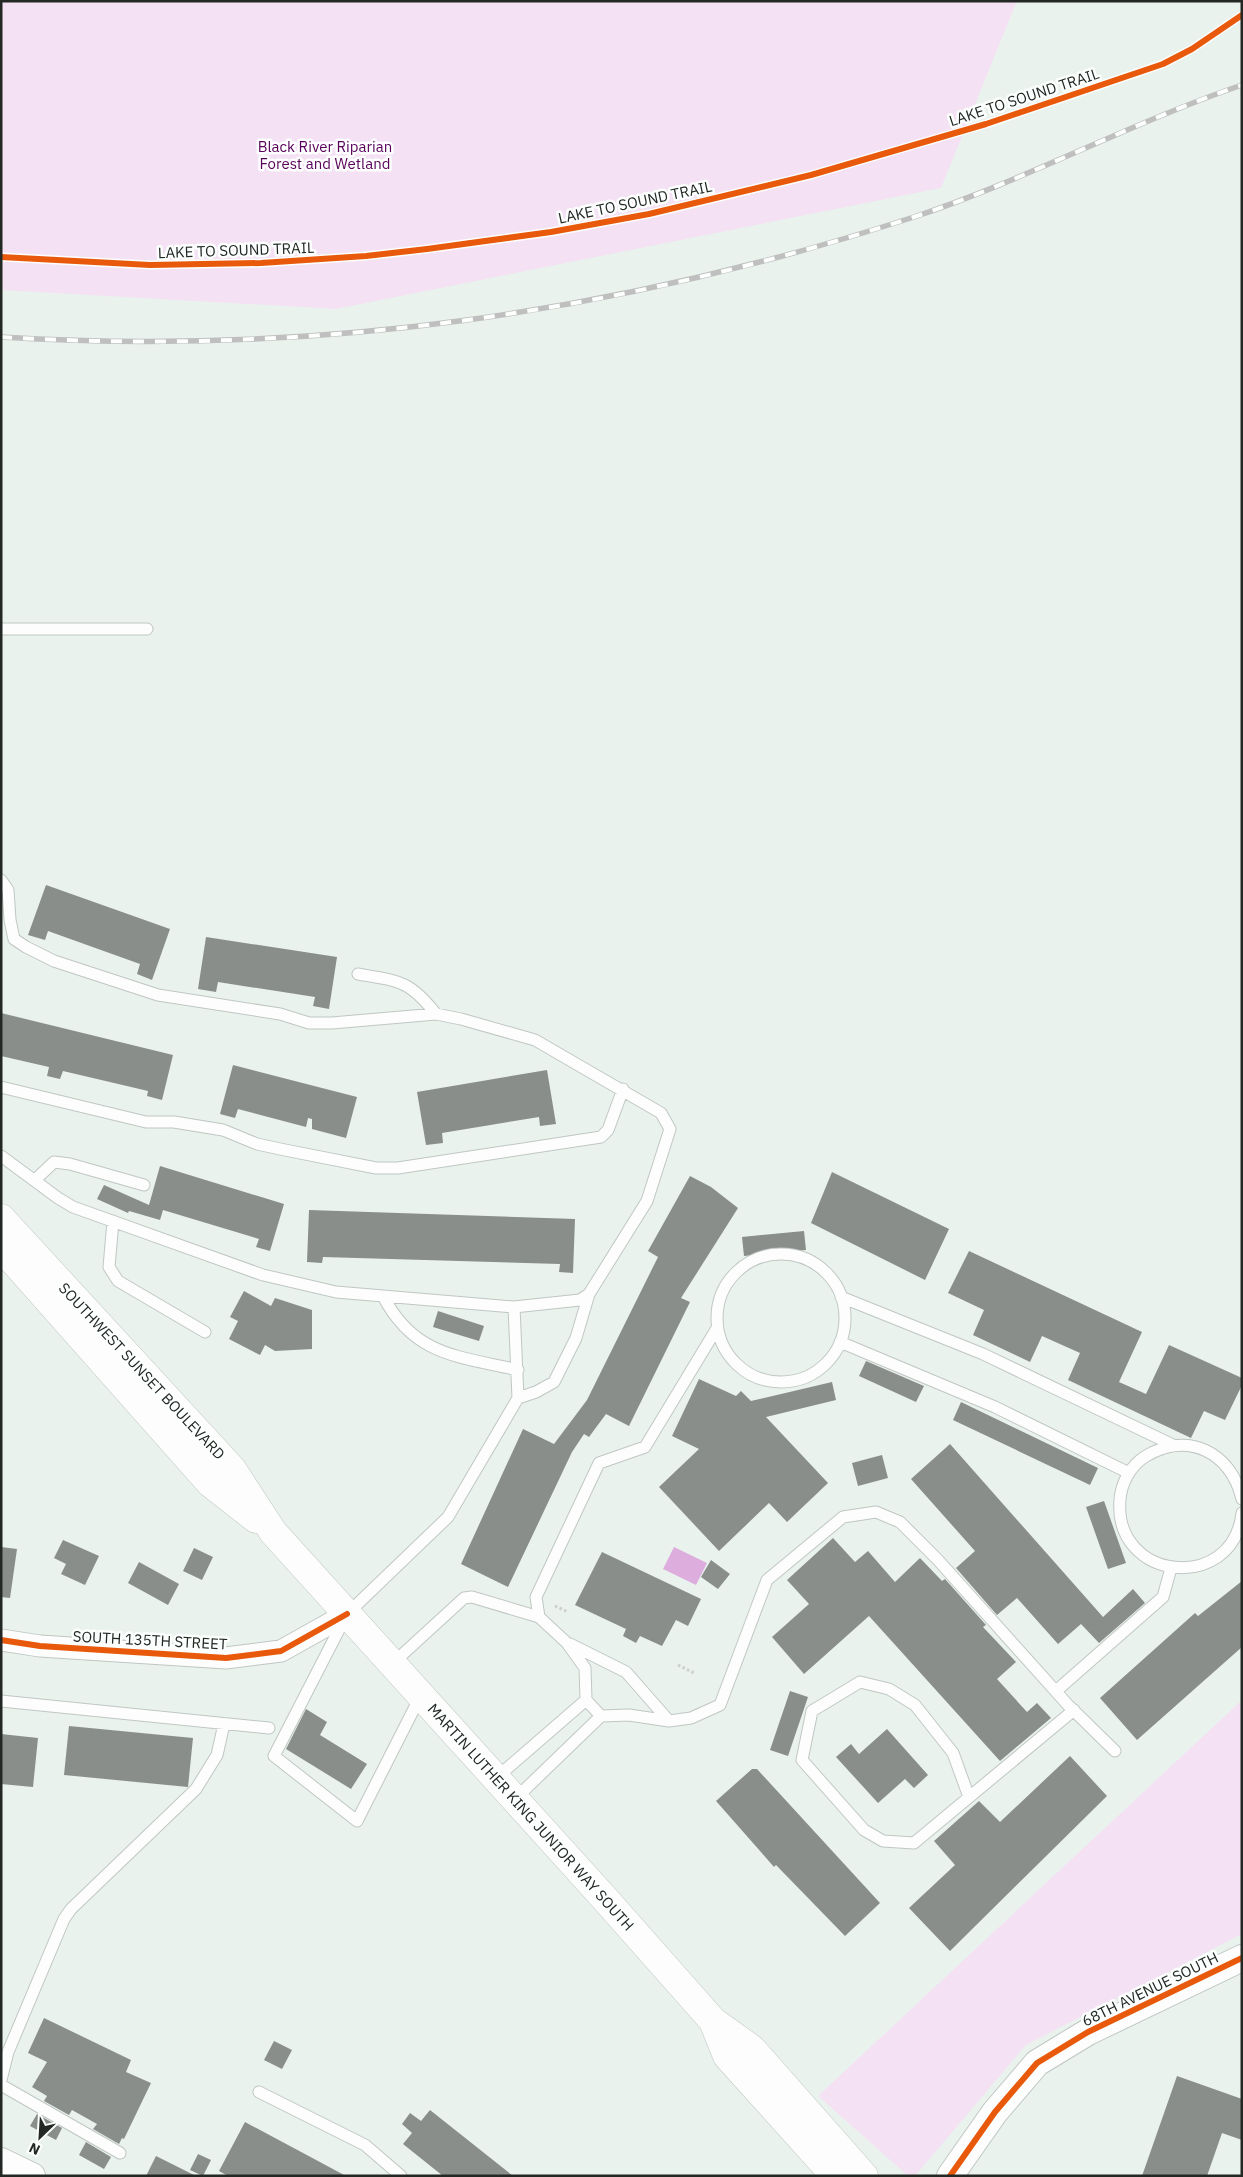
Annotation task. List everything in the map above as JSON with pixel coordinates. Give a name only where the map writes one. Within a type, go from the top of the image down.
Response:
[{"type":"main road","name":"SOUTHWEST SUNSET BOULEVARD","points":[[1,1218],[232,1469],[273,1532],[347,1614]]},
{"type":"main road","name":"SOUTHWEST SUNSET BOULEVARD","points":[[1,1247],[210,1483],[273,1532]]},
{"type":"main road","name":"MARTIN LUTHER KING JUNIOR WAY SOUTH","points":[[347,1614],[713,2021],[752,2049],[864,2176]]},
{"type":"main road","name":"MARTIN LUTHER KING JUNIOR WAY SOUTH","points":[[713,2021],[726,2056],[835,2176]]},
{"type":"street","name":"SOUTH 135TH STREET","points":[[1,1640],[40,1646],[226,1658],[281,1651],[347,1614]]},
{"type":"street","name":"68TH AVENUE SOUTH","points":[[950,2176],[995,2112],[1037,2063],[1088,2032],[1242,1958]]},
{"type":"street","points":[[1,2161],[32,2176]]},
{"type":"lane","points":[[1,629],[147,629]]},
{"type":"lane","points":[[1,880],[8,890],[10,920],[14,939],[26,948],[54,960],[158,994],[280,1014],[309,1023],[332,1023],[436,1014],[535,1040],[661,1113],[670,1129],[648,1201],[589,1294],[576,1338],[554,1382],[536,1392],[518,1398]]},
{"type":"lane","points":[[358,974],[401,981],[420,994],[436,1014]]},
{"type":"lane","points":[[1,1087],[146,1122],[174,1122],[223,1130],[257,1144],[376,1168],[398,1168],[601,1137],[608,1130],[623,1090]]},
{"type":"lane","points":[[1,1156],[73,1207],[263,1275],[336,1292],[514,1307],[580,1300],[589,1294]]},
{"type":"lane","points":[[35,1180],[54,1162],[70,1164],[144,1185]]},
{"type":"lane","points":[[113,1221],[109,1267],[118,1281],[205,1332]]},
{"type":"lane","points":[[780,1254],[800,1257],[818,1266],[832,1280],[841,1297],[844,1327],[840,1342],[829,1359],[814,1373],[794,1380],[774,1382],[754,1376],[737,1364],[724,1348],[717,1328],[719,1298],[728,1280],[742,1266],[760,1257],[780,1254]]},
{"type":"lane","points":[[383,1296],[394,1318],[426,1344],[442,1352],[518,1370]]},
{"type":"lane","points":[[841,1297],[983,1354],[1173,1445]]},
{"type":"lane","points":[[421,1695],[357,1821],[274,1756],[347,1614],[448,1517],[518,1398],[514,1307]]},
{"type":"lane","points":[[539,1617],[536,1598],[599,1463],[645,1447],[717,1328]]},
{"type":"lane","points":[[840,1342],[995,1407],[1129,1473]]},
{"type":"lane","points":[[1242,1499],[1238,1484],[1228,1466],[1212,1453],[1193,1446],[1173,1445],[1156,1450],[1140,1459],[1129,1473],[1120,1491],[1119,1505],[1124,1532],[1135,1549],[1152,1561],[1171,1568],[1196,1566],[1218,1557],[1232,1542],[1240,1524],[1242,1513]]},
{"type":"lane","points":[[515,1799],[601,1716],[629,1715],[669,1721],[691,1718],[720,1705],[767,1580],[843,1517],[876,1512],[900,1522],[938,1560],[1056,1692],[1115,1751]]},
{"type":"lane","points":[[1056,1692],[1163,1597],[1171,1568]]},
{"type":"lane","points":[[392,1664],[464,1598],[472,1597],[539,1617],[568,1643],[585,1668],[586,1700],[601,1716]]},
{"type":"lane","points":[[568,1643],[626,1672],[669,1721]]},
{"type":"lane","points":[[969,1797],[953,1753],[915,1705],[889,1689],[860,1682],[812,1711],[802,1760],[864,1830],[883,1841],[914,1843],[1074,1710]]},
{"type":"lane","points":[[496,1778],[586,1700]]},
{"type":"lane","points":[[1,1701],[269,1728]]},
{"type":"lane","points":[[1,2080],[8,2052],[64,1919],[71,1909],[196,1789],[217,1755],[224,1724]]},
{"type":"lane","points":[[1,2085],[120,2153]]},
{"type":"lane","points":[[259,2092],[365,2145],[401,2176]]},
{"type":"path","points":[[555,1606],[568,1612]]},
{"type":"path","points":[[678,1665],[694,1673]]},
{"type":"green space","name":"Black River Riparian Forest and Wetland","points":[[1,1],[1017,1],[941,188],[336,309],[1,290]]},
{"type":"green space","points":[[1242,1700],[1242,1934],[1026,2045],[915,2176],[908,2176],[818,2096]]},
{"type":"shaded area","points":[[674,1547],[707,1563],[696,1585],[663,1569]]},
{"type":"building","points":[[46,885],[170,929],[152,980],[137,974],[140,964],[48,931],[45,940],[28,935]]},
{"type":"building","points":[[206,937],[337,957],[329,1009],[313,1006],[315,997],[218,982],[216,992],[198,989]]},
{"type":"building","points":[[1,1013],[173,1055],[162,1100],[147,1096],[148,1091],[63,1071],[60,1079],[47,1076],[49,1067],[1,1056]]},
{"type":"building","points":[[233,1065],[357,1097],[346,1138],[312,1129],[312,1119],[308,1118],[306,1127],[238,1109],[235,1118],[220,1114]]},
{"type":"building","points":[[547,1070],[556,1124],[540,1126],[539,1117],[442,1133],[443,1143],[426,1145],[417,1092]]},
{"type":"building","points":[[160,1166],[284,1204],[270,1251],[256,1247],[259,1239],[163,1210],[160,1220],[129,1211],[128,1213],[97,1199],[104,1185],[149,1205]]},
{"type":"building","points":[[832,1172],[949,1229],[925,1280],[811,1223]]},
{"type":"building","points":[[690,1176],[711,1187],[738,1208],[681,1298],[690,1302],[629,1426],[606,1414],[589,1437],[584,1434],[572,1452],[508,1587],[461,1564],[523,1429],[554,1444],[587,1400],[658,1257],[648,1251]]},
{"type":"building","points":[[309,1210],[575,1219],[573,1273],[559,1272],[560,1264],[323,1257],[322,1263],[307,1262]]},
{"type":"building","points":[[804,1231],[806,1250],[744,1256],[742,1237]]},
{"type":"building","points":[[969,1251],[1142,1332],[1119,1382],[1146,1394],[1169,1345],[1242,1378],[1242,1385],[1225,1420],[1204,1411],[1191,1438],[1068,1380],[1080,1353],[1042,1336],[1030,1362],[973,1335],[984,1310],[948,1293]]},
{"type":"building","points":[[244,1291],[271,1306],[275,1298],[312,1310],[312,1349],[275,1351],[265,1345],[260,1355],[229,1339],[238,1321],[230,1317]]},
{"type":"building","points":[[438,1311],[484,1326],[479,1341],[433,1327]]},
{"type":"building","points":[[866,1361],[924,1386],[916,1402],[859,1376]]},
{"type":"building","points":[[699,1379],[736,1396],[741,1391],[751,1401],[832,1382],[836,1400],[766,1417],[828,1483],[787,1522],[769,1503],[719,1551],[659,1487],[699,1449],[672,1436]]},
{"type":"building","points":[[961,1402],[1098,1468],[1090,1485],[953,1420]]},
{"type":"building","points":[[950,1444],[1103,1617],[1133,1589],[1145,1603],[1099,1643],[1081,1624],[1058,1644],[1017,1598],[997,1615],[956,1568],[975,1551],[911,1479]]},
{"type":"building","points":[[882,1455],[888,1478],[858,1486],[852,1463]]},
{"type":"building","points":[[1104,1501],[1126,1563],[1108,1569],[1086,1507]]},
{"type":"building","points":[[833,1538],[855,1562],[868,1551],[895,1582],[920,1558],[942,1581],[945,1579],[986,1625],[983,1627],[1016,1662],[997,1679],[1027,1712],[1037,1703],[1051,1718],[1000,1761],[869,1616],[804,1674],[772,1637],[809,1604],[787,1580]]},
{"type":"building","points":[[63,1540],[99,1556],[85,1585],[61,1574],[66,1564],[54,1558]]},
{"type":"building","points":[[1,1547],[17,1549],[10,1598],[1,1597]]},
{"type":"building","points":[[194,1548],[213,1557],[202,1580],[183,1571]]},
{"type":"building","points":[[602,1552],[701,1599],[688,1626],[676,1620],[662,1646],[640,1636],[636,1643],[623,1636],[626,1629],[575,1605]]},
{"type":"building","points":[[711,1560],[730,1574],[718,1589],[701,1577]]},
{"type":"building","points":[[139,1562],[179,1584],[168,1605],[128,1583]]},
{"type":"building","points":[[1242,1581],[1242,1647],[1137,1740],[1100,1698],[1195,1613],[1198,1616]]},
{"type":"building","points":[[790,1691],[808,1697],[788,1756],[770,1750]]},
{"type":"building","points":[[306,1709],[327,1722],[320,1735],[367,1764],[351,1789],[286,1749]]},
{"type":"building","points":[[69,1726],[193,1738],[188,1787],[64,1775]]},
{"type":"building","points":[[887,1729],[928,1775],[914,1788],[905,1779],[878,1803],[836,1757],[851,1744],[859,1754]]},
{"type":"building","points":[[1,1734],[38,1738],[33,1787],[1,1784]]},
{"type":"building","points":[[1070,1756],[1107,1796],[950,1951],[909,1908],[955,1865],[934,1841],[979,1801],[1000,1822]]},
{"type":"building","points":[[752,1769],[757,1769],[880,1903],[845,1936],[776,1865],[774,1867],[716,1801]]},
{"type":"building","points":[[44,2018],[131,2060],[126,2072],[151,2083],[124,2139],[122,2138],[119,2144],[93,2129],[97,2124],[72,2110],[69,2115],[44,2101],[47,2096],[32,2087],[47,2062],[28,2053]]},
{"type":"building","points":[[274,2041],[292,2050],[282,2069],[264,2060]]},
{"type":"building","points":[[1177,2076],[1242,2099],[1242,2140],[1222,2133],[1207,2176],[1142,2176]]},
{"type":"building","points":[[430,2110],[513,2176],[443,2176],[403,2144],[412,2133],[402,2124],[410,2113],[421,2121]]},
{"type":"building","points":[[37,2114],[62,2128],[56,2140],[30,2126]]},
{"type":"building","points":[[245,2122],[346,2176],[228,2176],[219,2171]]},
{"type":"building","points":[[86,2142],[111,2157],[104,2169],[79,2155]]},
{"type":"building","points":[[198,2154],[211,2160],[203,2176],[190,2170]]},
{"type":"building","points":[[156,2156],[196,2176],[146,2176]]},
{"type":"railway","points":[[1,337],[118,341],[234,340],[349,333],[463,320],[577,303],[689,279],[802,251],[914,217],[997,186],[1159,116],[1242,85]]},
{"type":"cycle path","name":"LAKE TO SOUND TRAIL","points":[[1,257],[150,265],[261,263],[366,256],[427,249],[551,232],[649,214],[811,175],[986,124],[1163,64],[1192,49],[1242,15]]},
{"type":"cycle path","points":[[1,1640],[40,1646],[226,1658],[281,1651],[347,1614]]},
{"type":"cycle path","points":[[950,2176],[995,2112],[1037,2063],[1088,2032],[1242,1958]]}]
